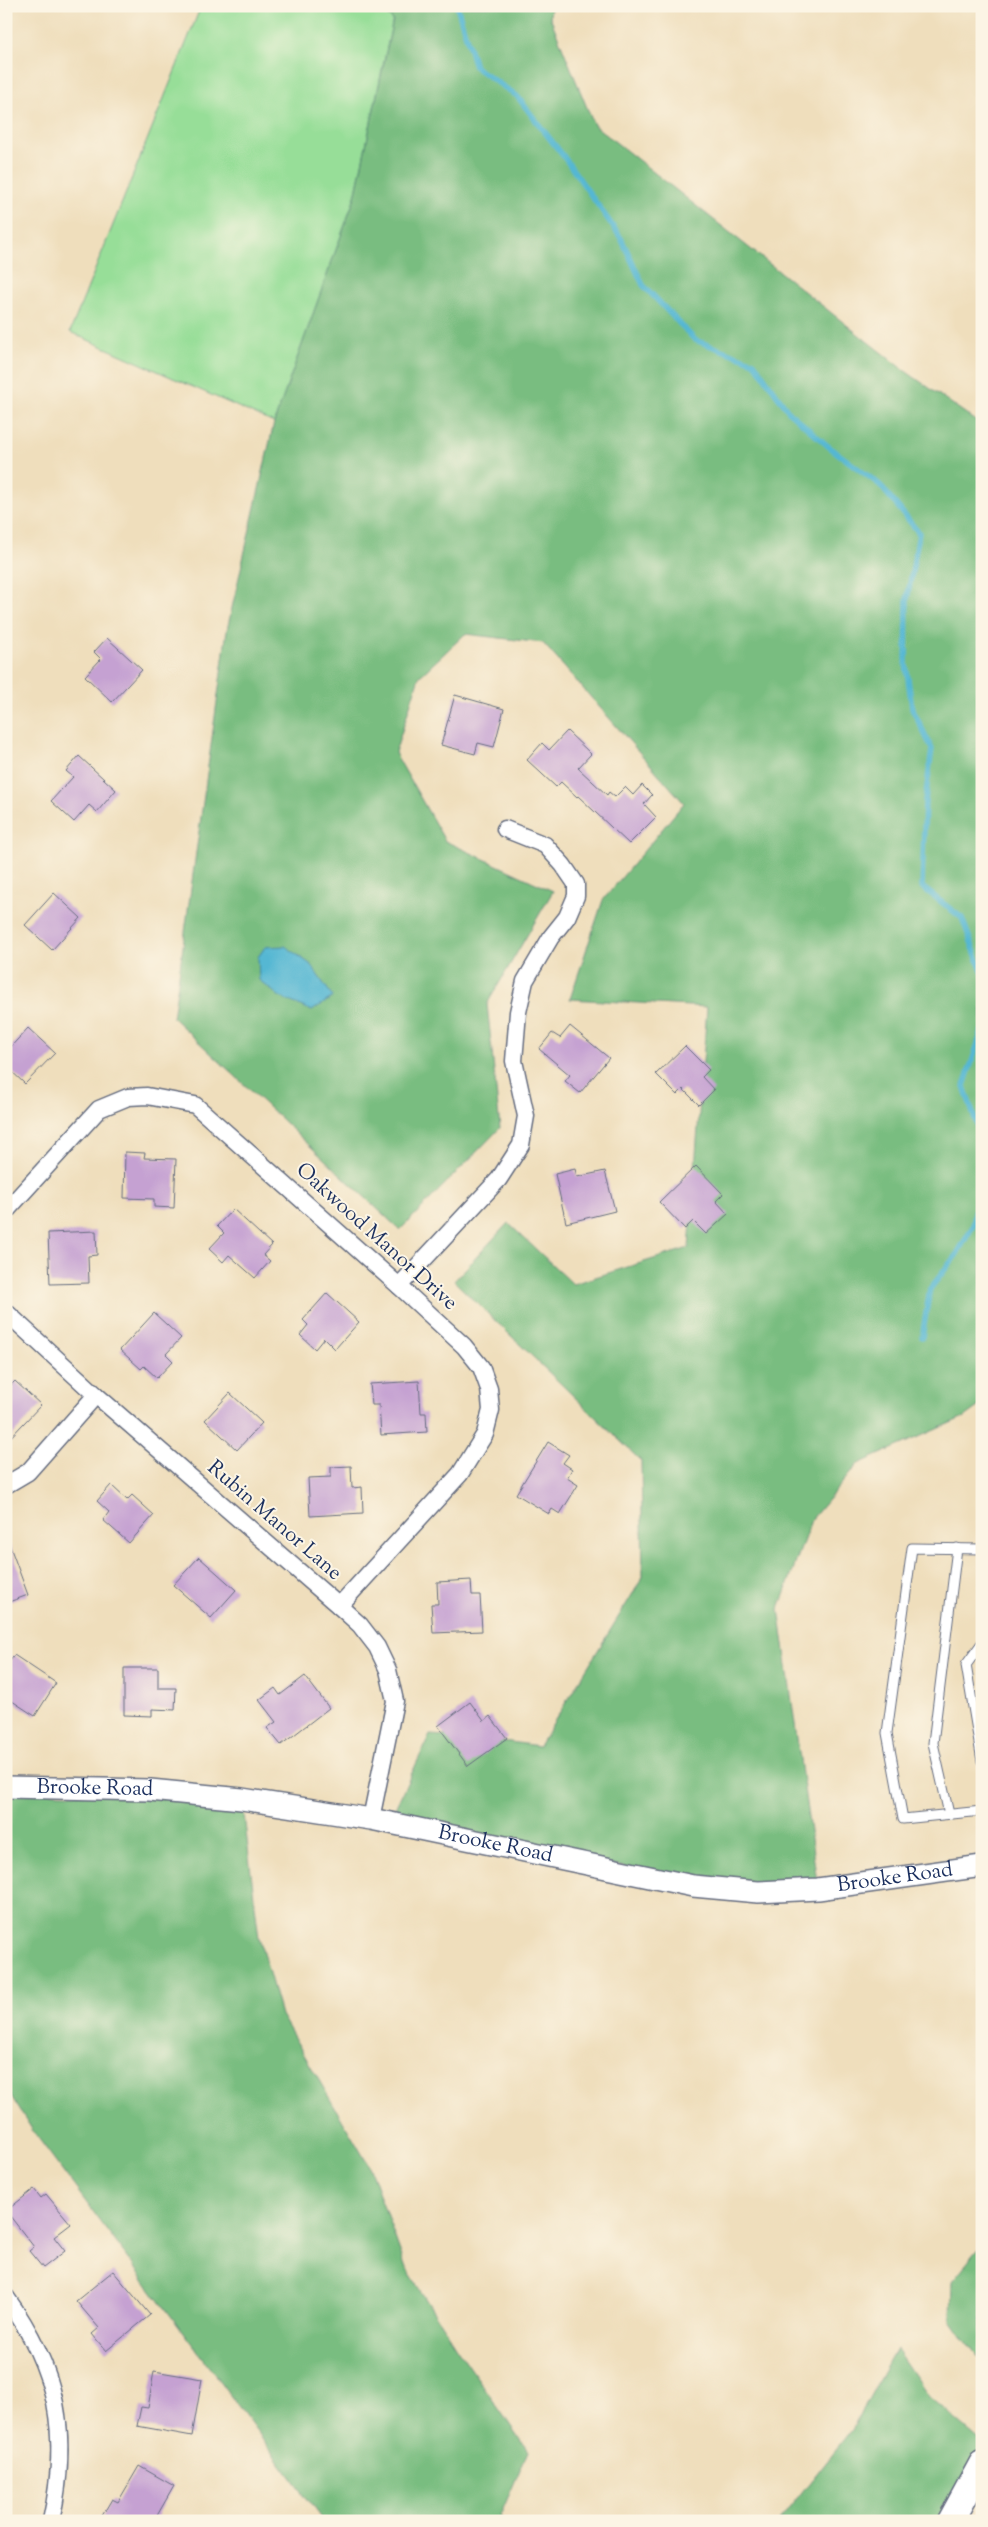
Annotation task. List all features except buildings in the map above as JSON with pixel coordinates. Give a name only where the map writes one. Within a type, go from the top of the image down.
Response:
[{"type":"main road","points":[[951,2521],[982,2464]]},
{"type":"street","points":[[400,1286],[499,1179],[521,1145],[526,1116],[514,1061],[520,1004],[525,981],[551,937],[567,917],[576,896],[576,884],[563,864],[545,845],[505,829]]},
{"type":"street","name":"Oakwood Manor Drive","points":[[6,1211],[99,1109],[128,1097],[147,1096],[195,1105],[400,1286],[464,1346],[482,1367],[489,1389],[491,1410],[485,1434],[460,1474],[339,1606]]},
{"type":"street","name":"Rubin Manor Lane","points":[[6,1312],[96,1395],[339,1606],[360,1625],[378,1647],[388,1670],[395,1701],[371,1819]]},
{"type":"street","points":[[6,1485],[28,1472],[96,1395]]},
{"type":"street","name":"Brooke Road","points":[[6,1787],[150,1790],[242,1799],[371,1819],[693,1886],[758,1892],[818,1889],[982,1866]]},
{"type":"street","points":[[6,2298],[37,2349],[50,2382],[58,2417],[61,2450],[59,2485],[51,2521]]},
{"type":"lane","points":[[982,1549],[912,1548],[887,1733],[903,1819],[982,1811]]},
{"type":"lane","points":[[949,1814],[933,1743],[957,1548]]},
{"type":"lane","points":[[982,1643],[966,1665],[982,1761]]},
{"type":"green space","points":[[201,6],[377,6],[393,19],[355,197],[274,423],[70,332]]},
{"type":"green space","points":[[377,6],[551,6],[550,17],[594,125],[901,368],[982,425],[982,1404],[964,1417],[858,1464],[811,1520],[779,1609],[818,1889],[758,1892],[388,1823],[430,1735],[481,1738],[539,1746],[643,1577],[641,1461],[454,1281],[508,1223],[573,1284],[689,1248],[707,1007],[570,999],[603,900],[684,803],[543,643],[465,634],[419,677],[395,753],[445,841],[553,891],[487,1004],[500,1128],[400,1230],[173,1018],[227,630],[274,423],[355,197],[393,20]]},
{"type":"green space","points":[[6,1791],[242,1799],[259,1938],[281,2015],[369,2166],[406,2268],[456,2347],[528,2451],[500,2516],[504,2521],[324,2521],[33,2131],[6,2088]]},
{"type":"green space","points":[[982,2245],[982,2359],[975,2354],[951,2320],[952,2281]]},
{"type":"green space","points":[[896,2349],[929,2397],[982,2442],[982,2464],[951,2521],[779,2521],[852,2429]]},
{"type":"water","points":[[285,946],[310,964],[333,997],[312,1011],[280,997],[259,980],[258,957],[265,947]]},
{"type":"waterway","points":[[457,6],[475,67],[517,96],[564,157],[621,238],[643,285],[695,340],[754,362],[789,412],[828,446],[880,485],[919,533],[907,600],[906,664],[912,708],[932,749],[925,801],[922,887],[962,918],[982,971]]},
{"type":"waterway","points":[[982,1031],[964,1086],[982,1141]]},
{"type":"waterway","points":[[922,1337],[930,1289],[957,1254],[973,1226],[977,1202],[982,1188]]}]
